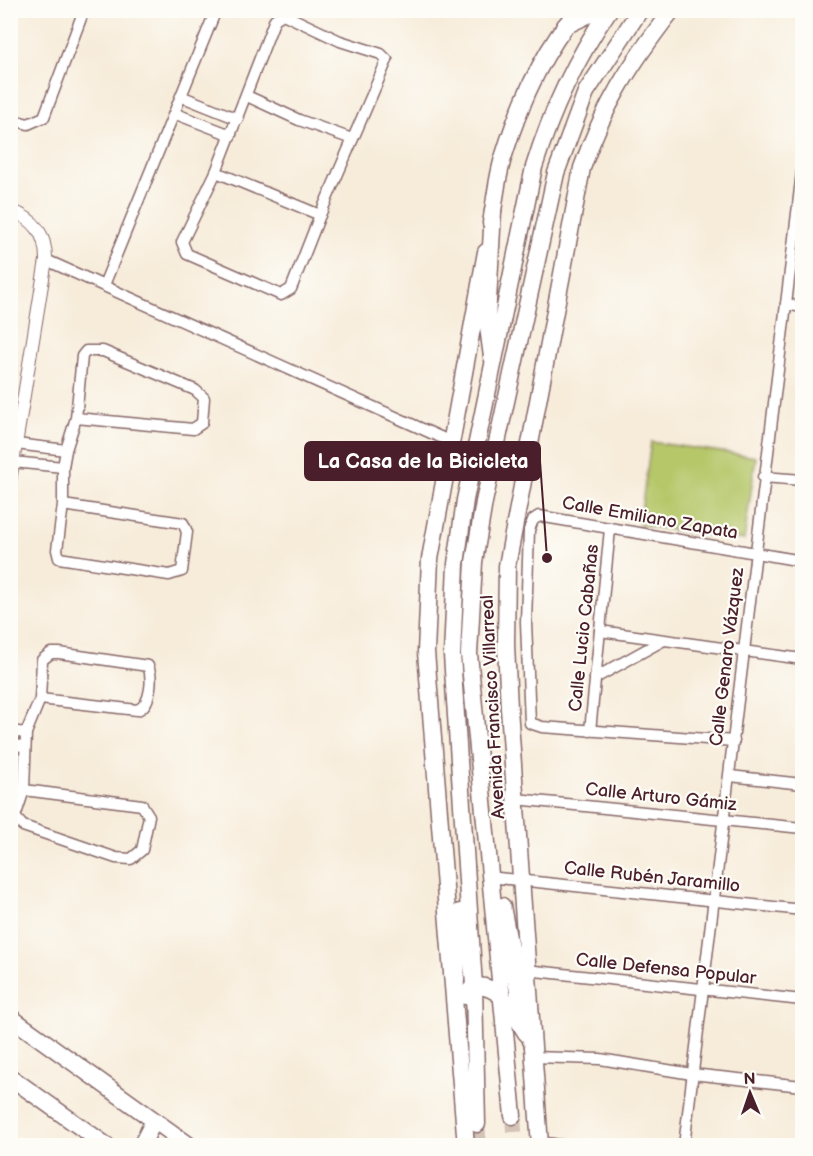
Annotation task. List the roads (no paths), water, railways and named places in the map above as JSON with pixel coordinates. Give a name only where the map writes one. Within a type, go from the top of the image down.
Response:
[{"type":"main road","points":[[466,1146],[426,652],[430,559],[449,441],[504,156],[533,78],[565,26],[578,10]]},
{"type":"main road","points":[[565,26],[598,10]]},
{"type":"main road","name":"Avenida Francisco Villarreal","points":[[477,1124],[474,986],[452,655],[456,564],[465,501],[534,166],[549,119],[584,48],[609,10]]},
{"type":"main road","name":"Avenida Francisco Villarreal","points":[[513,1116],[469,654],[474,562],[484,502],[556,173],[586,92],[640,10]]},
{"type":"main road","name":"Avenida Francisco Villarreal","points":[[540,1144],[526,970],[506,645],[507,566],[582,168],[603,112],[641,50],[672,10]]},
{"type":"main road","points":[[493,211],[487,318],[494,369]]},
{"type":"main road","points":[[482,787],[515,981],[532,1049]]},
{"type":"main road","points":[[455,997],[463,818]]},
{"type":"main road","points":[[456,1037],[462,1004],[467,993],[474,986],[492,987],[500,993],[532,1049]]},
{"type":"main road","points":[[10,1017],[190,1146]]},
{"type":"main road","points":[[10,1077],[107,1146]]},
{"type":"main road","points":[[141,1146],[154,1121]]},
{"type":"street","points":[[10,119],[28,124],[44,117],[84,10]]},
{"type":"street","points":[[104,285],[183,97],[216,10]]},
{"type":"street","points":[[287,15],[334,38],[385,56],[387,60],[287,294],[275,295],[235,273],[187,254],[182,249],[185,236],[216,172],[247,96],[278,16],[287,15]]},
{"type":"street","points":[[247,96],[299,120],[352,139]]},
{"type":"street","points":[[183,97],[238,119]]},
{"type":"street","points":[[176,114],[231,135]]},
{"type":"street","points":[[216,172],[320,215]]},
{"type":"street","name":"Calle Genaro Vázquez","points":[[684,1146],[730,776],[763,477],[786,304],[800,220],[802,172]]},
{"type":"street","points":[[10,210],[37,226],[46,242],[46,260],[10,481]]},
{"type":"street","points":[[46,260],[449,441]]},
{"type":"street","points":[[786,304],[802,306]]},
{"type":"street","points":[[63,505],[183,523],[188,532],[182,571],[169,575],[59,558],[57,550],[63,505],[63,467],[76,418],[82,356],[92,350],[103,351],[195,390],[204,398],[202,423],[193,429],[76,418]]},
{"type":"street","points":[[16,444],[66,450]]},
{"type":"street","points":[[13,462],[63,467]]},
{"type":"street","points":[[763,477],[802,480]]},
{"type":"street","name":"Calle Emiliano Zapata","points":[[590,731],[536,726],[530,723],[528,717],[526,622],[529,530],[533,520],[539,516],[802,561]]},
{"type":"street","name":"Calle Lucio Cabañas","points":[[590,731],[610,529]]},
{"type":"street","points":[[600,631],[802,659]]},
{"type":"street","points":[[595,678],[662,641]]},
{"type":"street","points":[[24,790],[142,806],[149,816],[142,850],[131,859],[116,858],[23,826],[15,817],[24,790],[26,733],[40,699],[42,660],[51,653],[145,664],[150,670],[148,702],[143,708],[137,710],[40,699]]},
{"type":"street","points":[[10,731],[26,733]]},
{"type":"street","points":[[590,731],[734,741]]},
{"type":"street","points":[[10,745],[25,746]]},
{"type":"street","points":[[730,776],[802,784]]},
{"type":"street","name":"Calle Arturo Gámiz","points":[[516,799],[802,828]]},
{"type":"street","name":"Calle Rubén Jaramillo","points":[[498,878],[802,910]]},
{"type":"street","name":"Calle Defensa Popular","points":[[526,970],[802,1000]]},
{"type":"street","points":[[532,1049],[692,1074],[802,1086]]},
{"type":"street","points":[[540,1144],[567,1146]]},
{"type":"tunnel","points":[[513,1116],[515,1146]]},
{"type":"tunnel","points":[[477,1124],[479,1146]]},
{"type":"place","name":"La Casa de la Bicicleta","points":[[547,558]]}]
